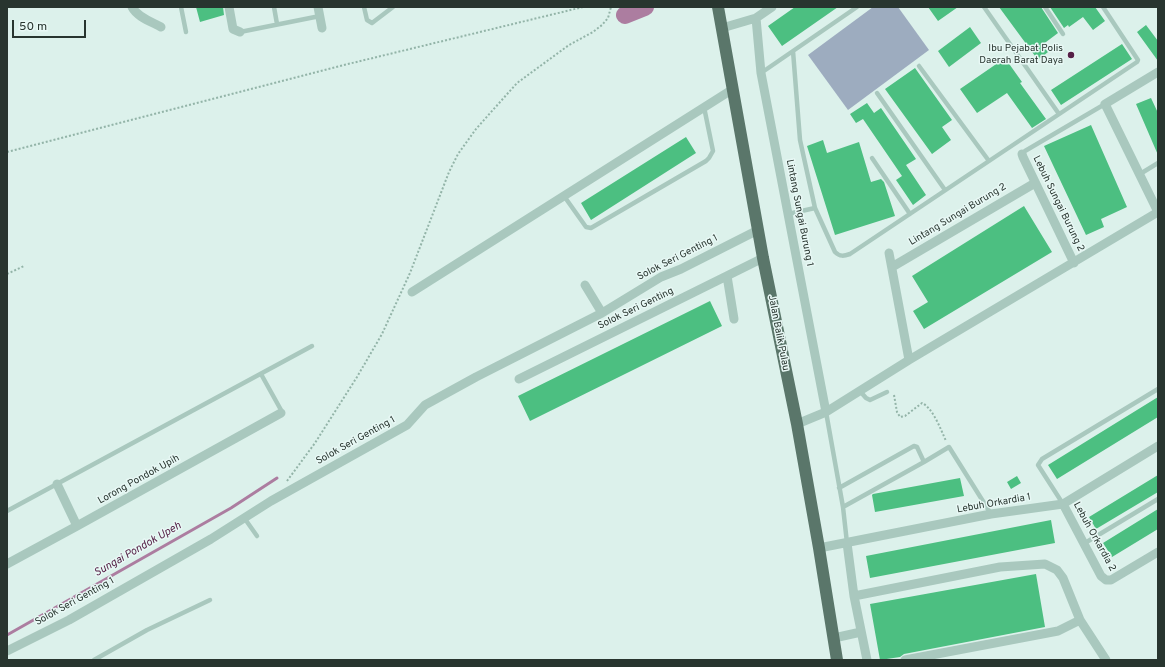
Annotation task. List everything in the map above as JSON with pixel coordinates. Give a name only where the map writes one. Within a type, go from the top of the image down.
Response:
[{"type":"main road","name":"Jalan Balik Pulau","points":[[718,7],[763,258],[797,424],[837,660]]},
{"type":"street","points":[[132,7],[134,11],[141,16],[162,27]]},
{"type":"street","points":[[229,7],[233,29],[240,32]]},
{"type":"street","points":[[722,28],[756,18],[772,7]]},
{"type":"street","points":[[319,12],[322,28]]},
{"type":"street","name":"Lintang Sungai Burung 1","points":[[756,18],[761,73],[826,412]]},
{"type":"street","points":[[797,424],[826,412],[859,390],[1158,212],[1105,104],[1158,72]]},
{"type":"street","points":[[412,292],[733,89]]},
{"type":"street","name":"Lebuh Sungai Burung 2","points":[[1022,154],[1074,263]]},
{"type":"street","name":"Lintang Sungai Burung 2","points":[[892,267],[1035,183]]},
{"type":"street","name":"Solok Seri Genting 1","points":[[7,651],[69,620],[211,539],[271,501],[407,425],[425,405],[476,377],[602,313],[661,277],[758,230]]},
{"type":"street","points":[[889,253],[909,360]]},
{"type":"street","name":"Solok Seri Genting","points":[[519,379],[763,258]]},
{"type":"street","points":[[727,276],[734,319]]},
{"type":"street","points":[[585,285],[602,313]]},
{"type":"street","name":"Lorong Pondok Upih","points":[[7,564],[281,413]]},
{"type":"street","name":"Lebuh Orkardia 1","points":[[819,548],[991,514],[1063,504],[1158,446]]},
{"type":"street","points":[[57,484],[77,526]]},
{"type":"street","name":"Lebuh Orkardia 2","points":[[1063,504],[1101,576],[1106,580],[1111,580],[1158,552]]},
{"type":"street","points":[[847,543],[854,596],[867,660]]},
{"type":"street","points":[[854,596],[1000,567],[1045,564],[1057,570],[1063,578],[1080,620],[1106,660]]},
{"type":"street","points":[[905,660],[1058,631],[1080,620]]},
{"type":"street","points":[[834,638],[861,632]]},
{"type":"lane","points":[[181,7],[186,32]]},
{"type":"lane","points":[[274,7],[277,24]]},
{"type":"lane","points":[[364,7],[367,20],[372,23],[393,7]]},
{"type":"lane","points":[[761,73],[857,7]]},
{"type":"lane","points":[[984,7],[1059,114]]},
{"type":"lane","points":[[1045,7],[1063,34]]},
{"type":"lane","points":[[793,51],[800,140],[815,208],[835,252],[839,256],[844,256],[850,254],[1138,61],[1103,7]]},
{"type":"lane","points":[[240,32],[277,24],[319,12]]},
{"type":"lane","points":[[919,66],[989,161]]},
{"type":"lane","points":[[877,93],[945,190]]},
{"type":"lane","points":[[1022,154],[1105,104]]},
{"type":"lane","points":[[564,196],[586,227],[591,228],[706,161],[713,151],[704,107]]},
{"type":"lane","points":[[872,158],[910,214]]},
{"type":"lane","points":[[1140,174],[1158,163]]},
{"type":"lane","points":[[788,214],[815,208]]},
{"type":"lane","points":[[7,511],[312,346]]},
{"type":"lane","points":[[261,374],[281,410],[281,413]]},
{"type":"lane","points":[[859,390],[866,398],[870,400],[887,392]]},
{"type":"lane","points":[[1063,504],[1038,465],[1042,459],[1158,390]]},
{"type":"lane","points":[[826,412],[843,507],[847,543]]},
{"type":"lane","points":[[839,488],[914,446],[917,448],[924,462]]},
{"type":"lane","points":[[843,507],[949,447],[991,514]]},
{"type":"lane","points":[[1085,544],[1158,499]]},
{"type":"lane","points":[[244,519],[257,536]]},
{"type":"lane","points":[[94,660],[147,630],[210,600]]},
{"type":"path","points":[[7,152],[344,65],[583,7]]},
{"type":"path","points":[[283,486],[315,443],[357,377],[382,334],[412,266],[449,172],[458,154],[476,129],[517,83],[569,45],[594,32],[608,18],[611,7]]},
{"type":"path","points":[[7,274],[24,266]]},
{"type":"path","points":[[887,392],[891,391],[894,393],[897,412],[900,417],[905,416],[922,403],[927,405],[949,447]]},
{"type":"shaded area","points":[[873,7],[898,7],[929,50],[848,110],[808,55]]},
{"type":"building","points":[[196,7],[223,7],[224,15],[200,22]]},
{"type":"building","points":[[795,7],[838,7],[782,46],[768,26]]},
{"type":"building","points":[[928,7],[958,7],[938,21]]},
{"type":"building","points":[[999,7],[1041,7],[1058,33],[1042,45],[1048,52],[1038,60]]},
{"type":"building","points":[[1050,7],[1095,7],[1105,21],[1093,30],[1083,17],[1069,27],[1068,25],[1064,28]]},
{"type":"building","points":[[1146,25],[1158,41],[1158,61],[1137,32]]},
{"type":"building","points":[[970,27],[981,43],[949,67],[938,51]]},
{"type":"building","points":[[1122,44],[1132,59],[1061,105],[1051,90]]},
{"type":"building","points":[[1005,58],[1022,82],[1020,83],[1046,119],[1032,128],[1007,93],[977,113],[960,89]]},
{"type":"building","points":[[915,68],[952,120],[942,127],[951,140],[932,154],[885,89]]},
{"type":"building","points":[[1151,98],[1158,113],[1158,155],[1136,104]]},
{"type":"building","points":[[867,103],[874,113],[881,108],[916,159],[906,165],[926,195],[913,205],[896,180],[902,176],[863,119],[856,123],[850,114]]},
{"type":"building","points":[[1091,125],[1127,207],[1101,219],[1104,227],[1086,235],[1044,146]]},
{"type":"building","points":[[686,137],[696,153],[591,220],[581,203]]},
{"type":"building","points":[[823,140],[827,153],[859,142],[871,182],[881,179],[884,182],[895,216],[835,235],[807,146]]},
{"type":"building","points":[[1024,206],[1052,252],[924,329],[913,311],[928,302],[912,276]]},
{"type":"building","points":[[710,301],[722,326],[530,421],[518,396]]},
{"type":"building","points":[[1158,397],[1158,417],[1057,479],[1048,465]]},
{"type":"building","points":[[1158,475],[1158,492],[1096,529],[1089,517]]},
{"type":"building","points":[[1017,476],[1021,483],[1011,489],[1007,482]]},
{"type":"building","points":[[960,478],[964,496],[875,512],[873,494]]},
{"type":"building","points":[[1158,509],[1158,529],[1112,557],[1103,543]]},
{"type":"building","points":[[1051,520],[1055,543],[870,578],[866,556]]},
{"type":"building","points":[[1036,574],[1045,627],[880,660],[870,604]]},
{"type":"waterway","points":[[625,15],[645,7]]},
{"type":"waterway","name":"Sungai Pondok Upeh","points":[[7,635],[231,508],[277,478]]},
{"type":"place","name":"Ibu Pejabat Polis Daerah Barat Daya","points":[[1071,55]]}]
